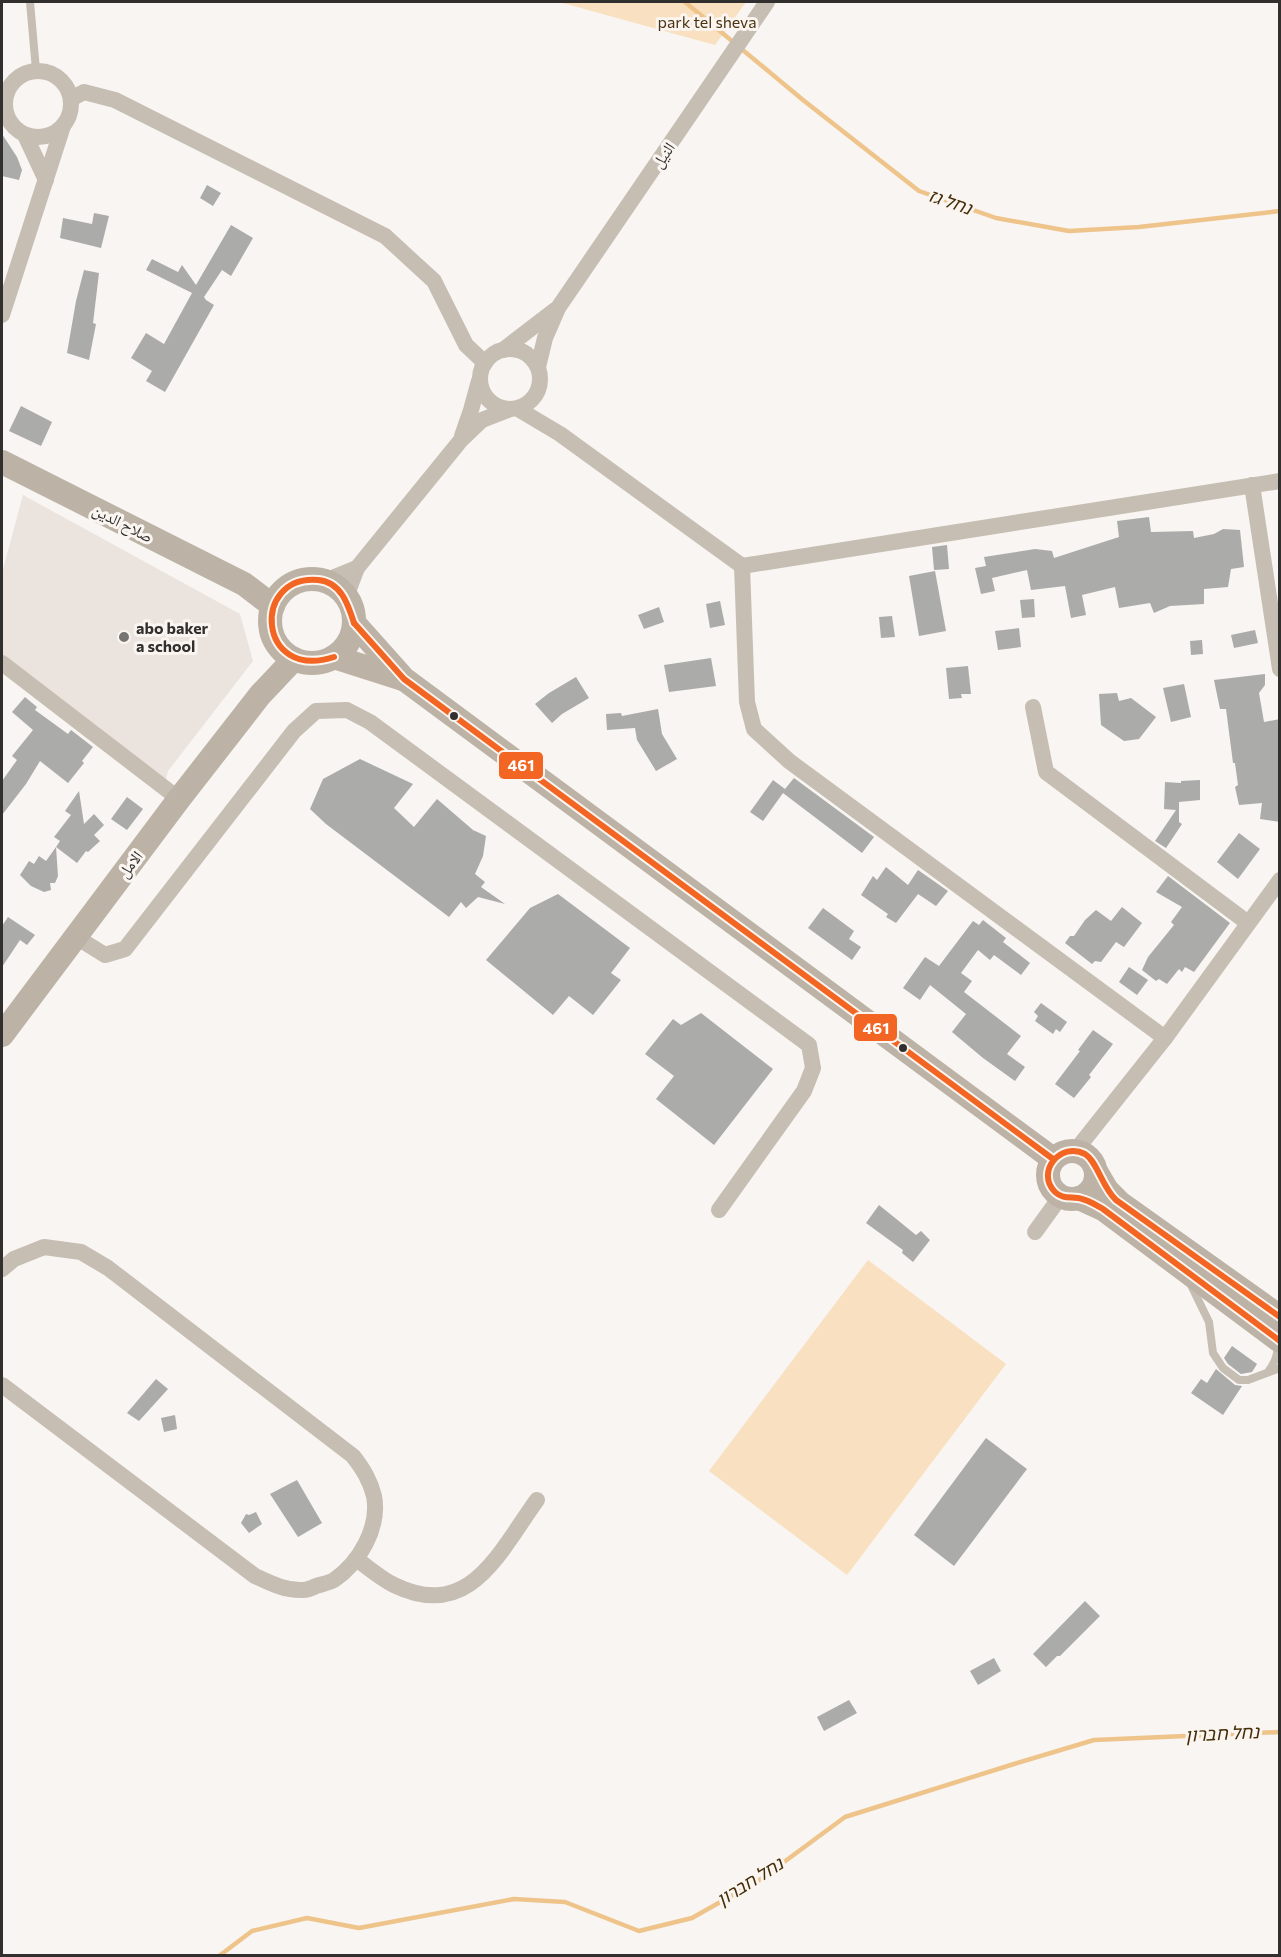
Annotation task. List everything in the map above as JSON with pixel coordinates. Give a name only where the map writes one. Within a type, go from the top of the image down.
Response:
[{"type":"main road","name":"صلاح الدين","points":[[2,462],[244,584],[273,606]]},
{"type":"main road","points":[[312,579],[325,581],[336,587],[346,597],[352,609],[354,623],[351,636],[344,648],[334,657],[321,662],[308,663],[294,659],[284,652],[271,631],[270,618],[273,606],[279,595],[299,581],[312,579]]},
{"type":"main road","name":"صلاح الدين","points":[[244,584],[288,587]]},
{"type":"main road","points":[[354,623],[404,679],[1053,1159]]},
{"type":"main road","name":"الامل","points":[[261,694],[276,642]]},
{"type":"main road","points":[[334,657],[404,679]]},
{"type":"main road","name":"الامل","points":[[5,1023],[75,937],[261,694],[294,659]]},
{"type":"main road","points":[[1070,1197],[1092,1189],[1096,1181],[1095,1165],[1084,1153],[1076,1150],[1059,1153],[1053,1159],[1049,1166],[1048,1181],[1052,1188],[1070,1197],[1103,1209],[1173,1262],[1279,1333]]},
{"type":"main road","points":[[1096,1173],[1119,1203],[1258,1301],[1279,1333]]},
{"type":"street","name":"النيل","points":[[558,308],[767,2]]},
{"type":"street","points":[[2,315],[63,126],[69,116],[71,99],[65,84],[57,76],[47,71],[25,72],[9,86],[3,97],[4,107],[6,120],[14,127],[25,135],[45,137],[55,133],[63,126]]},
{"type":"street","points":[[71,99],[84,92],[115,100],[385,236],[434,281],[466,345],[482,370],[481,386],[484,395],[491,403],[513,409],[560,434],[742,566],[1280,481]]},
{"type":"street","points":[[25,135],[46,180]]},
{"type":"street","points":[[504,350],[558,308]]},
{"type":"street","points":[[538,367],[545,338],[558,308]]},
{"type":"street","points":[[461,440],[482,370],[495,353],[514,349],[524,352],[538,367],[541,377],[542,412],[560,434]]},
{"type":"street","points":[[346,597],[357,568],[461,440],[482,420],[527,405],[540,388]]},
{"type":"street","points":[[1252,485],[1280,669]]},
{"type":"street","points":[[742,566],[747,702],[754,729],[789,761],[1164,1038]]},
{"type":"street","points":[[325,581],[357,568]]},
{"type":"street","points":[[2,663],[179,799]]},
{"type":"street","points":[[1033,707],[1046,772],[1248,923]]},
{"type":"street","points":[[75,937],[105,955],[125,949],[294,731],[316,711],[347,710],[370,722],[809,1045],[813,1068],[804,1091],[719,1210]]},
{"type":"street","points":[[1076,1150],[1164,1038],[1280,880]]},
{"type":"street","points":[[1035,1232],[1070,1197]]},
{"type":"street","points":[[2,1269],[14,1259],[44,1247],[81,1252],[108,1268],[353,1456],[368,1475],[374,1499],[373,1525],[366,1544],[347,1569],[332,1581],[305,1590],[282,1588],[255,1576],[2,1384]]},
{"type":"street","points":[[356,1559],[393,1585],[413,1592],[435,1597],[455,1592],[474,1582],[488,1569],[537,1500]]},
{"type":"lane","points":[[30,2],[36,70]]},
{"type":"lane","points":[[1173,1262],[1188,1279],[1199,1299],[1209,1322],[1213,1353],[1218,1363],[1239,1380],[1254,1379],[1280,1368]]},
{"type":"lane","points":[[1268,1372],[1278,1350],[1279,1333]]},
{"type":"shaded area","name":"abo baker a school","points":[[23,495],[240,614],[253,661],[168,771],[164,787],[2,663],[2,573]]},
{"type":"green space","name":"park tel sheva","points":[[559,2],[746,2],[715,45]]},
{"type":"green space","points":[[868,1260],[1006,1364],[847,1575],[709,1471]]},
{"type":"building","points":[[2,134],[17,157],[22,170],[19,180],[2,176]]},
{"type":"building","points":[[207,185],[221,193],[213,206],[200,198]]},
{"type":"building","points":[[94,213],[109,216],[101,248],[60,238],[63,218],[92,224]]},
{"type":"building","points":[[231,225],[253,238],[231,276],[222,270],[204,297],[214,305],[165,392],[146,381],[152,371],[131,358],[146,333],[164,344],[192,293],[146,270],[152,259],[178,272],[182,265],[196,285]]},
{"type":"building","points":[[84,270],[99,273],[93,323],[96,324],[89,360],[67,353]]},
{"type":"building","points":[[21,406],[52,422],[41,446],[9,431]]},
{"type":"building","points":[[1149,517],[1151,532],[1193,531],[1194,538],[1214,534],[1223,529],[1240,530],[1244,567],[1231,569],[1228,587],[1204,589],[1204,604],[1170,606],[1154,613],[1150,603],[1119,608],[1115,587],[1082,595],[1086,615],[1071,618],[1065,586],[1031,590],[1027,570],[992,578],[995,591],[981,594],[975,568],[986,566],[984,557],[1035,549],[1052,551],[1054,558],[1119,537],[1117,521]]},
{"type":"building","points":[[947,545],[949,569],[934,570],[932,547]]},
{"type":"building","points":[[935,571],[946,631],[919,636],[909,576]]},
{"type":"building","points":[[1034,599],[1035,617],[1022,618],[1020,600]]},
{"type":"building","points":[[720,601],[725,625],[710,628],[706,604]]},
{"type":"building","points":[[659,607],[664,622],[644,629],[638,615]]},
{"type":"building","points":[[892,616],[895,637],[881,638],[879,617]]},
{"type":"building","points":[[1019,628],[1021,647],[998,650],[995,631]]},
{"type":"building","points":[[1255,630],[1258,643],[1234,648],[1231,635]]},
{"type":"building","points":[[1202,640],[1203,654],[1191,655],[1190,641]]},
{"type":"building","points":[[711,658],[716,686],[669,692],[664,665]]},
{"type":"building","points":[[968,666],[971,694],[961,694],[962,698],[949,699],[946,668]]},
{"type":"building","points":[[1265,674],[1265,685],[1259,693],[1264,722],[1280,719],[1280,822],[1260,819],[1262,803],[1239,805],[1226,709],[1220,709],[1214,680]]},
{"type":"building","points":[[576,677],[589,698],[562,714],[552,723],[535,704]]},
{"type":"building","points":[[1184,684],[1191,717],[1171,722],[1163,688]]},
{"type":"building","points":[[1117,693],[1119,701],[1131,698],[1156,717],[1139,739],[1124,741],[1101,725],[1099,694]]},
{"type":"building","points":[[25,697],[37,707],[35,710],[68,734],[71,730],[93,747],[68,783],[40,761],[2,815],[2,781],[17,760],[12,756],[33,730],[12,712]]},
{"type":"building","points":[[658,709],[662,734],[677,759],[656,771],[637,740],[635,728],[607,730],[606,714],[621,713],[622,716]]},
{"type":"building","points":[[360,759],[413,784],[394,808],[414,827],[437,799],[473,830],[486,836],[483,856],[475,874],[485,882],[481,887],[505,904],[478,897],[466,908],[461,902],[449,917],[326,824],[310,809],[323,779]]},
{"type":"building","points":[[794,778],[874,837],[862,853],[783,793],[763,821],[750,812],[773,780],[785,789]]},
{"type":"building","points":[[1200,780],[1200,800],[1179,802],[1179,822],[1182,824],[1166,848],[1155,841],[1176,810],[1164,809],[1165,782],[1181,783],[1181,781]]},
{"type":"building","points":[[79,791],[84,824],[94,814],[104,825],[94,835],[100,841],[88,852],[86,851],[77,863],[56,847],[60,841],[54,837],[71,815],[65,811]]},
{"type":"building","points":[[127,797],[143,809],[127,830],[111,819]]},
{"type":"building","points":[[1239,833],[1260,849],[1238,879],[1217,862]]},
{"type":"building","points":[[56,847],[58,876],[55,883],[50,883],[51,890],[44,892],[31,886],[20,875],[29,861],[34,864],[39,856],[46,861]]},
{"type":"building","points":[[886,867],[908,885],[918,870],[948,891],[936,906],[918,894],[896,923],[886,917],[888,914],[861,895],[873,876],[877,880]]},
{"type":"building","points":[[1168,876],[1230,923],[1194,972],[1185,967],[1182,972],[1179,969],[1167,984],[1159,979],[1156,981],[1142,970],[1148,957],[1174,925],[1171,922],[1182,907],[1156,892]]},
{"type":"building","points":[[558,894],[630,948],[611,973],[621,980],[593,1015],[569,996],[553,1015],[486,960],[530,908]]},
{"type":"building","points":[[1122,907],[1142,923],[1124,947],[1116,942],[1101,962],[1095,961],[1092,964],[1065,943],[1096,910],[1111,921]]},
{"type":"building","points":[[823,908],[854,931],[849,939],[861,947],[852,960],[808,928]]},
{"type":"building","points":[[8,917],[35,935],[27,945],[20,940],[2,967],[2,926]]},
{"type":"building","points":[[983,920],[1006,938],[1003,942],[1030,963],[1021,975],[994,955],[990,960],[978,950],[961,973],[972,981],[964,992],[1021,1036],[1007,1054],[1025,1067],[1015,1081],[952,1032],[966,1014],[930,985],[920,1000],[903,988],[925,957],[939,966],[973,921],[979,925]]},
{"type":"building","points":[[1129,967],[1148,980],[1137,995],[1119,982]]},
{"type":"building","points":[[1041,1003],[1067,1022],[1060,1032],[1056,1029],[1053,1034],[1035,1021],[1038,1016],[1034,1012]]},
{"type":"building","points":[[701,1013],[773,1069],[714,1145],[656,1099],[674,1076],[645,1054],[673,1019],[681,1025]]},
{"type":"building","points":[[1093,1030],[1113,1044],[1074,1098],[1055,1084]]},
{"type":"building","points":[[879,1205],[916,1235],[921,1231],[930,1240],[913,1262],[902,1253],[903,1250],[866,1223]]},
{"type":"building","points":[[1232,1346],[1257,1364],[1252,1372],[1241,1374],[1228,1364],[1224,1358]]},
{"type":"building","points":[[1216,1369],[1235,1385],[1242,1386],[1223,1415],[1191,1393],[1201,1379],[1207,1383]]},
{"type":"building","points":[[156,1379],[168,1389],[139,1421],[127,1413]]},
{"type":"building","points":[[175,1415],[177,1429],[164,1432],[161,1418]]},
{"type":"building","points":[[986,1438],[1027,1469],[954,1566],[914,1535]]},
{"type":"building","points":[[297,1480],[322,1523],[298,1537],[270,1494]]},
{"type":"building","points":[[256,1512],[262,1524],[249,1533],[241,1523],[246,1514]]},
{"type":"building","points":[[1085,1601],[1100,1616],[1046,1667],[1033,1654]]},
{"type":"building","points":[[994,1658],[1001,1671],[978,1685],[970,1671]]},
{"type":"building","points":[[849,1700],[857,1713],[824,1731],[817,1717]]},
{"type":"waterway","name":"נחל גז","points":[[685,2],[803,100],[919,191],[996,218],[1069,231],[1139,227],[1280,211]]},
{"type":"waterway","name":"נחל חברון","points":[[219,1956],[252,1931],[307,1918],[359,1928],[514,1899],[565,1902],[639,1931],[692,1918],[761,1879],[845,1817],[1014,1764],[1094,1740],[1280,1732]]},
{"type":"transit line","name":"461","points":[[334,657],[308,661],[290,655],[277,642],[272,626],[273,608],[281,593],[296,583],[318,580],[326,582],[338,589],[354,623]]},
{"type":"transit line","name":"461","points":[[354,623],[404,679],[1053,1159]]},
{"type":"transit line","name":"461","points":[[1280,1317],[1116,1200],[1093,1162],[1085,1154],[1076,1151],[1067,1152],[1060,1155],[1049,1168],[1048,1176],[1055,1192],[1065,1197],[1085,1200],[1103,1209],[1280,1341]]},
{"type":"place","name":"abo baker a school","points":[[124,637]]}]
